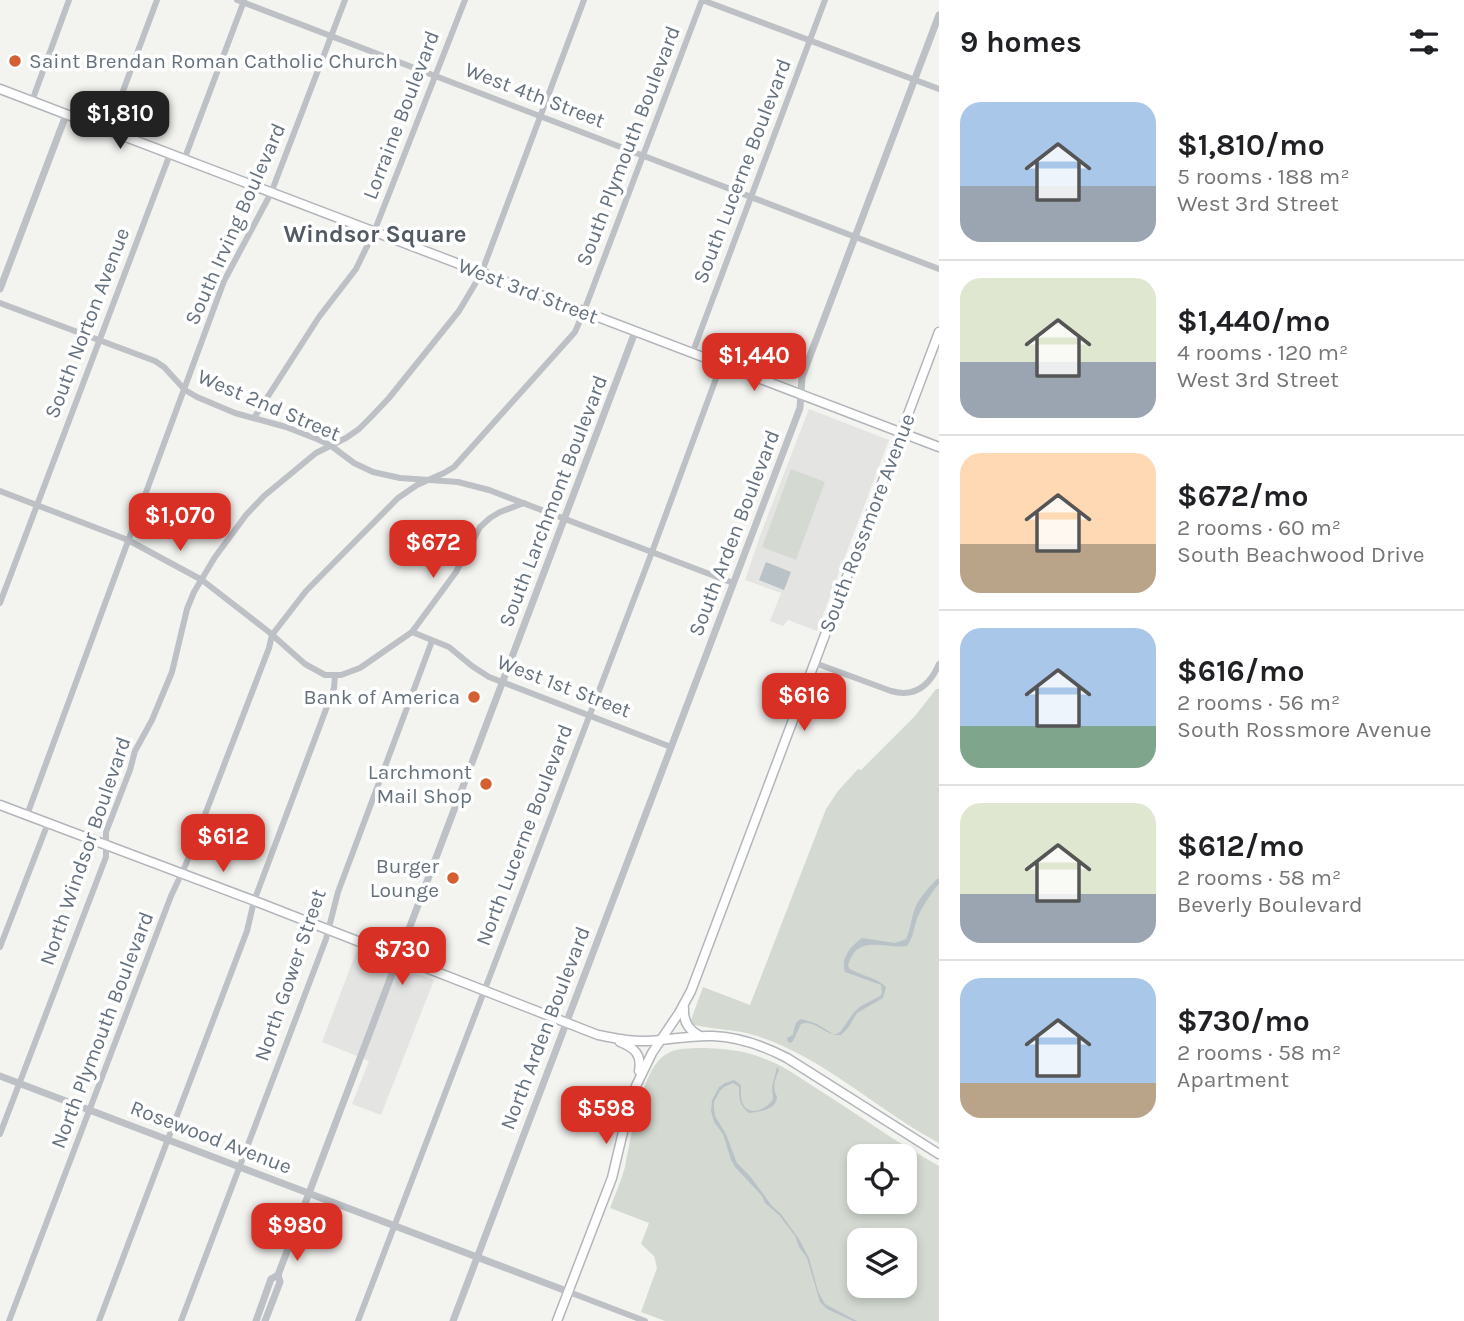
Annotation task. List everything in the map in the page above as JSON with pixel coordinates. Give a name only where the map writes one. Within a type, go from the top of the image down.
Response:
[{"type":"main road","name":"West 3rd Street","points":[[0,89],[939,447]]},
{"type":"main road","name":"South Rossmore Avenue","points":[[636,1086],[648,1061],[684,1006],[701,966],[939,332]]},
{"type":"main road","points":[[0,805],[628,1045],[637,1052],[641,1062],[612,1178],[557,1321]]},
{"type":"main road","points":[[684,1006],[686,1024],[700,1037]]},
{"type":"main road","points":[[598,1035],[630,1041],[700,1037],[735,1039],[762,1047],[778,1054],[939,1154]]},
{"type":"street","points":[[32,101],[69,0]]},
{"type":"street","points":[[108,131],[157,0]]},
{"type":"street","name":"South Irving Boulevard","points":[[27,815],[225,281],[271,193],[345,0]]},
{"type":"street","name":"Lorraine Boulevard","points":[[254,418],[319,317],[356,269],[374,232],[465,0]]},
{"type":"street","name":"North Windsor Boulevard","points":[[0,1134],[106,857],[106,832],[135,751],[172,672],[187,609],[229,536],[264,496],[316,453],[359,429],[389,398],[459,311],[481,274],[583,0]]},
{"type":"street","points":[[702,0],[939,89]]},
{"type":"street","name":"South Plymouth Boulevard","points":[[272,635],[306,591],[398,498],[415,486],[454,467],[575,332],[702,0]]},
{"type":"street","name":"South Lucerne Boulevard","points":[[692,354],[825,0]]},
{"type":"street","points":[[184,160],[242,1]]},
{"type":"street","name":"West 4th Street","points":[[242,1],[939,269]]},
{"type":"street","name":"South Arden Boulevard","points":[[671,747],[800,408],[802,377],[939,15]]},
{"type":"street","points":[[0,289],[66,115]]},
{"type":"street","name":"South Norton Avenue","points":[[0,603],[170,154]]},
{"type":"street","name":"West 2nd Street","points":[[0,303],[155,361],[185,390],[216,405],[286,426],[330,444],[354,463],[373,472],[400,478],[458,482],[489,490],[733,583]]},
{"type":"street","name":"South Larchmont Boulevard","points":[[278,1275],[635,332]]},
{"type":"street","points":[[589,715],[721,365]]},
{"type":"street","points":[[0,491],[128,540],[202,580],[304,664],[325,675],[341,675],[360,668],[412,632],[456,572],[480,527],[500,512],[524,503]]},
{"type":"street","name":"West 1st Street","points":[[412,632],[449,647],[483,674],[503,683],[671,747]]},
{"type":"street","name":"North Plymouth Boulevard","points":[[9,1321],[272,635]]},
{"type":"street","name":"North Gower Street","points":[[181,1321],[329,930],[338,892],[432,641]]},
{"type":"street","points":[[815,663],[904,694],[917,691],[928,684],[939,664]]},
{"type":"street","points":[[99,1321],[247,931],[254,901],[334,688],[335,675]]},
{"type":"street","name":"North Lucerne Boulevard","points":[[358,1321],[589,715]]},
{"type":"street","name":"North Arden Boulevard","points":[[453,1321],[671,747]]},
{"type":"street","points":[[0,947],[48,823]]},
{"type":"street","name":"Rosewood Avenue","points":[[0,1076],[645,1321]]},
{"type":"street","points":[[256,1321],[271,1279],[278,1275],[280,1282],[265,1321]]},
{"type":"shaded area","points":[[809,409],[889,440],[817,631],[788,620],[783,626],[770,621],[781,593],[745,580]]},
{"type":"shaded area","points":[[791,469],[825,482],[796,560],[762,547]]},
{"type":"shaded area","points":[[766,562],[791,572],[784,590],[759,580]]},
{"type":"shaded area","points":[[936,689],[939,689],[939,1143],[805,1057],[757,1036],[694,1025],[691,1020],[703,987],[750,1005],[826,809],[858,769],[861,770],[915,716]]},
{"type":"shaded area","points":[[937,879],[939,884],[921,911],[907,946],[864,946],[852,956],[848,966],[850,969],[886,987],[883,998],[857,1013],[841,1035],[835,1035],[806,1023],[801,1024],[793,1041],[788,1042],[787,1038],[793,1035],[796,1023],[802,1019],[837,1034],[854,1012],[880,996],[881,985],[845,972],[845,957],[862,938],[895,943],[906,939],[918,902]]},
{"type":"shaded area","points":[[357,950],[434,980],[381,1115],[352,1104],[369,1061],[322,1042]]},
{"type":"shaded area","points":[[716,1048],[752,1054],[793,1073],[902,1144],[847,1144],[847,1214],[917,1214],[917,1153],[939,1166],[939,1321],[665,1321],[641,1312],[657,1268],[654,1256],[641,1244],[649,1223],[610,1208],[625,1167],[638,1106],[649,1075],[665,1055],[676,1050]]},
{"type":"shaded area","points":[[777,1067],[779,1070],[774,1086],[777,1097],[774,1105],[766,1110],[749,1113],[740,1101],[739,1087],[733,1083],[720,1091],[714,1102],[715,1116],[726,1134],[737,1163],[799,1239],[809,1258],[818,1291],[825,1304],[857,1321],[827,1309],[820,1302],[807,1258],[795,1236],[735,1167],[723,1134],[714,1122],[712,1100],[719,1087],[734,1080],[741,1085],[741,1099],[746,1108],[759,1110],[773,1099],[772,1087]]},
{"type":"place","name":"Saint Brendan Roman Catholic Church","points":[[15,61]]},
{"type":"place","name":"Bank of America","points":[[474,697]]},
{"type":"place","name":"Larchmont Mail Shop","points":[[486,784]]},
{"type":"place","name":"Burger Lounge","points":[[453,878]]},
{"type":"district","name":"Windsor Square","points":[[375,234]]}]
